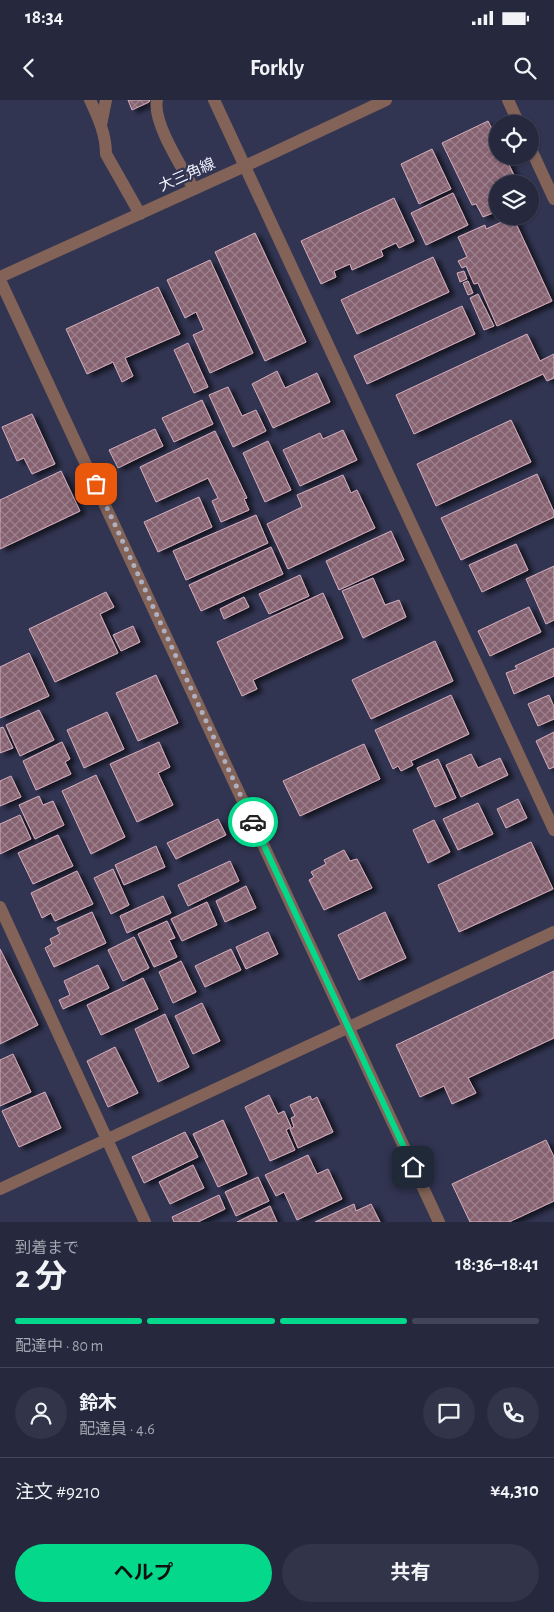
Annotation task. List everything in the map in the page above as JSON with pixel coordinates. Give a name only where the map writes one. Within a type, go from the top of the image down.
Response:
[{"type":"street","points":[[90,100],[102,125],[106,154],[140,214]]},
{"type":"street","points":[[102,125],[106,100]]},
{"type":"street","points":[[157,100],[157,114],[162,129],[194,189]]},
{"type":"street","points":[[214,100],[554,830]]},
{"type":"street","name":"大三角線","points":[[0,278],[386,100]]},
{"type":"street","points":[[508,100],[515,115]]},
{"type":"street","points":[[538,165],[554,199]]},
{"type":"street","points":[[0,278],[439,1222]]},
{"type":"street","points":[[0,908],[145,1222]]},
{"type":"street","points":[[0,1189],[554,932]]},
{"type":"building","points":[[128,100],[150,100],[132,110]]},
{"type":"building","points":[[488,121],[489,165],[509,165],[514,175],[489,175],[489,215],[483,217],[476,204],[472,205],[442,143]]},
{"type":"building","points":[[432,149],[451,189],[419,204],[401,164]]},
{"type":"building","points":[[453,193],[468,225],[426,245],[411,213]]},
{"type":"building","points":[[394,198],[414,241],[399,248],[396,243],[381,250],[383,256],[352,270],[350,264],[334,271],[336,277],[321,284],[301,241]]},
{"type":"building","points":[[485,225],[486,229],[495,225],[517,225],[552,301],[497,326],[478,283],[474,284],[466,266],[462,268],[458,261],[467,257],[458,237]]},
{"type":"building","points":[[255,233],[306,342],[265,361],[215,252]]},
{"type":"building","points":[[433,257],[449,292],[357,334],[341,300]]},
{"type":"building","points":[[210,260],[253,353],[210,373],[193,335],[204,330],[196,312],[185,318],[167,280]]},
{"type":"building","points":[[464,271],[467,279],[460,282],[457,273]]},
{"type":"building","points":[[468,281],[473,293],[468,295],[463,283]]},
{"type":"building","points":[[158,287],[180,334],[125,358],[133,376],[122,382],[113,362],[87,374],[66,329]]},
{"type":"building","points":[[478,294],[494,326],[484,330],[470,298]]},
{"type":"building","points":[[462,306],[475,334],[367,384],[354,356]]},
{"type":"building","points":[[527,334],[540,361],[554,354],[554,378],[547,381],[543,374],[414,434],[396,395]]},
{"type":"building","points":[[188,343],[208,387],[194,393],[174,350]]},
{"type":"building","points":[[277,371],[285,388],[317,373],[330,402],[273,428],[252,384]]},
{"type":"building","points":[[228,387],[242,416],[256,410],[266,431],[233,447],[209,395]]},
{"type":"building","points":[[202,400],[213,424],[174,442],[162,418]]},
{"type":"building","points":[[32,414],[55,464],[32,474],[24,458],[17,461],[2,427]]},
{"type":"building","points":[[511,420],[531,462],[436,506],[417,464]]},
{"type":"building","points":[[155,429],[163,446],[118,468],[109,450]]},
{"type":"building","points":[[343,430],[357,460],[300,486],[283,450],[320,433],[323,439]]},
{"type":"building","points":[[215,431],[247,498],[244,499],[249,510],[221,522],[212,501],[218,498],[208,478],[156,502],[140,467]]},
{"type":"building","points":[[268,441],[291,490],[265,502],[243,453]]},
{"type":"building","points":[[61,471],[80,511],[0,549],[0,500]]},
{"type":"building","points":[[537,474],[554,512],[554,517],[461,560],[441,518]]},
{"type":"building","points":[[343,475],[351,493],[357,490],[375,528],[288,569],[267,524],[302,507],[297,495]]},
{"type":"building","points":[[199,497],[212,527],[158,552],[144,522]]},
{"type":"building","points":[[256,515],[268,543],[186,580],[173,551]]},
{"type":"building","points":[[391,531],[404,560],[339,590],[326,561]]},
{"type":"building","points":[[516,544],[528,570],[482,592],[469,565]]},
{"type":"building","points":[[271,547],[283,574],[201,611],[189,585]]},
{"type":"building","points":[[554,566],[554,620],[546,624],[526,579]]},
{"type":"building","points":[[300,575],[309,596],[269,614],[259,594]]},
{"type":"building","points":[[373,578],[385,605],[399,600],[406,617],[363,638],[342,591]]},
{"type":"building","points":[[106,592],[114,607],[100,614],[118,653],[55,682],[29,629]]},
{"type":"building","points":[[323,593],[343,638],[253,680],[257,689],[242,696],[217,642]]},
{"type":"building","points":[[244,597],[249,607],[224,619],[220,609]]},
{"type":"building","points":[[529,607],[541,632],[490,656],[478,631]]},
{"type":"building","points":[[133,626],[140,642],[121,651],[113,635]]},
{"type":"building","points":[[435,641],[453,681],[371,719],[352,680]]},
{"type":"building","points":[[554,648],[554,676],[514,694],[506,673],[517,669],[515,666]]},
{"type":"building","points":[[29,653],[49,696],[0,718],[0,667]]},
{"type":"building","points":[[156,675],[178,723],[138,741],[116,693]]},
{"type":"building","points":[[451,695],[469,734],[411,761],[413,765],[401,771],[398,766],[393,769],[375,730]]},
{"type":"building","points":[[549,695],[554,707],[554,719],[538,726],[528,704]]},
{"type":"building","points":[[39,710],[54,740],[20,756],[6,725]]},
{"type":"building","points":[[107,712],[124,749],[84,768],[67,730]]},
{"type":"building","points":[[3,727],[13,748],[0,753],[0,728]]},
{"type":"building","points":[[554,732],[554,767],[549,769],[536,741]]},
{"type":"building","points":[[62,742],[70,759],[65,762],[71,774],[36,790],[23,761]]},
{"type":"building","points":[[159,742],[170,767],[158,773],[173,805],[137,822],[110,764]]},
{"type":"building","points":[[364,744],[380,779],[300,816],[283,781]]},
{"type":"building","points":[[471,754],[478,768],[500,758],[508,775],[461,797],[446,765]]},
{"type":"building","points":[[438,759],[456,798],[435,807],[417,768]]},
{"type":"building","points":[[96,775],[125,837],[91,854],[62,791]]},
{"type":"building","points":[[11,776],[21,797],[0,806],[0,781]]},
{"type":"building","points":[[39,796],[43,805],[53,801],[64,825],[35,839],[19,805]]},
{"type":"building","points":[[518,799],[527,818],[506,828],[497,809]]},
{"type":"building","points":[[478,803],[493,834],[458,850],[443,819]]},
{"type":"building","points":[[20,815],[31,839],[0,854],[0,824]]},
{"type":"building","points":[[218,819],[226,835],[176,859],[167,843]]},
{"type":"building","points":[[434,820],[450,852],[428,863],[413,830]]},
{"type":"building","points":[[58,835],[73,866],[33,884],[18,853]]},
{"type":"building","points":[[531,842],[553,889],[459,932],[438,885]]},
{"type":"building","points":[[156,846],[165,867],[124,885],[115,865]]},
{"type":"building","points":[[344,850],[350,861],[357,859],[372,888],[324,910],[309,880],[314,877],[311,872],[326,864],[324,860]]},
{"type":"building","points":[[230,861],[239,881],[188,906],[178,885]]},
{"type":"building","points":[[113,869],[129,905],[111,914],[94,878]]},
{"type":"building","points":[[77,871],[93,904],[55,921],[51,913],[42,918],[31,893]]},
{"type":"building","points":[[246,886],[256,908],[225,922],[216,901]]},
{"type":"building","points":[[163,896],[171,913],[127,933],[120,916]]},
{"type":"building","points":[[207,902],[217,925],[182,941],[171,919]]},
{"type":"building","points":[[92,912],[106,943],[54,967],[45,948],[52,944],[50,939],[60,934],[57,928]]},
{"type":"building","points":[[385,912],[406,958],[359,980],[338,935]]},
{"type":"building","points":[[167,921],[175,938],[169,940],[177,957],[154,967],[138,934]]},
{"type":"building","points":[[268,932],[278,954],[246,969],[236,947]]},
{"type":"building","points":[[134,937],[149,968],[123,981],[108,950]]},
{"type":"building","points":[[0,949],[38,1025],[0,1044]]},
{"type":"building","points":[[231,949],[241,970],[205,987],[195,966]]},
{"type":"building","points":[[181,961],[196,992],[173,1003],[159,972]]},
{"type":"building","points":[[98,965],[109,988],[63,1009],[59,1000],[70,995],[64,981]]},
{"type":"building","points":[[554,971],[554,1038],[468,1078],[476,1093],[452,1104],[444,1086],[420,1097],[396,1045]]},
{"type":"building","points":[[143,978],[158,1009],[101,1035],[87,1005]]},
{"type":"building","points":[[202,1003],[220,1041],[193,1054],[175,1016]]},
{"type":"building","points":[[165,1014],[189,1067],[158,1082],[135,1029]]},
{"type":"building","points":[[115,1047],[138,1093],[108,1107],[87,1061]]},
{"type":"building","points":[[13,1054],[31,1092],[0,1106],[0,1060]]},
{"type":"building","points":[[45,1092],[61,1128],[19,1147],[2,1111]]},
{"type":"building","points":[[269,1095],[278,1114],[284,1111],[291,1127],[286,1130],[295,1150],[270,1161],[245,1107]]},
{"type":"building","points":[[310,1096],[312,1100],[317,1097],[333,1132],[298,1148],[290,1129],[294,1127],[291,1118],[295,1116],[290,1105]]},
{"type":"building","points":[[223,1120],[247,1174],[218,1187],[193,1134]]},
{"type":"building","points":[[185,1132],[198,1157],[144,1183],[132,1157]]},
{"type":"building","points":[[546,1140],[554,1157],[554,1201],[509,1222],[470,1222],[452,1184]]},
{"type":"building","points":[[308,1155],[317,1174],[328,1169],[342,1199],[297,1220],[284,1192],[276,1196],[265,1175]]},
{"type":"building","points":[[193,1165],[204,1188],[170,1204],[159,1182]]},
{"type":"building","points":[[258,1177],[269,1201],[236,1216],[225,1192]]},
{"type":"building","points":[[219,1195],[225,1209],[198,1222],[174,1222],[172,1217]]},
{"type":"building","points":[[354,1204],[356,1211],[371,1204],[380,1222],[315,1222]]},
{"type":"building","points":[[270,1206],[277,1222],[237,1222]]},
{"type":"way so far","points":[[96,484],[253,822]]},
{"type":"route","points":[[253,822],[413,1167]]}]
